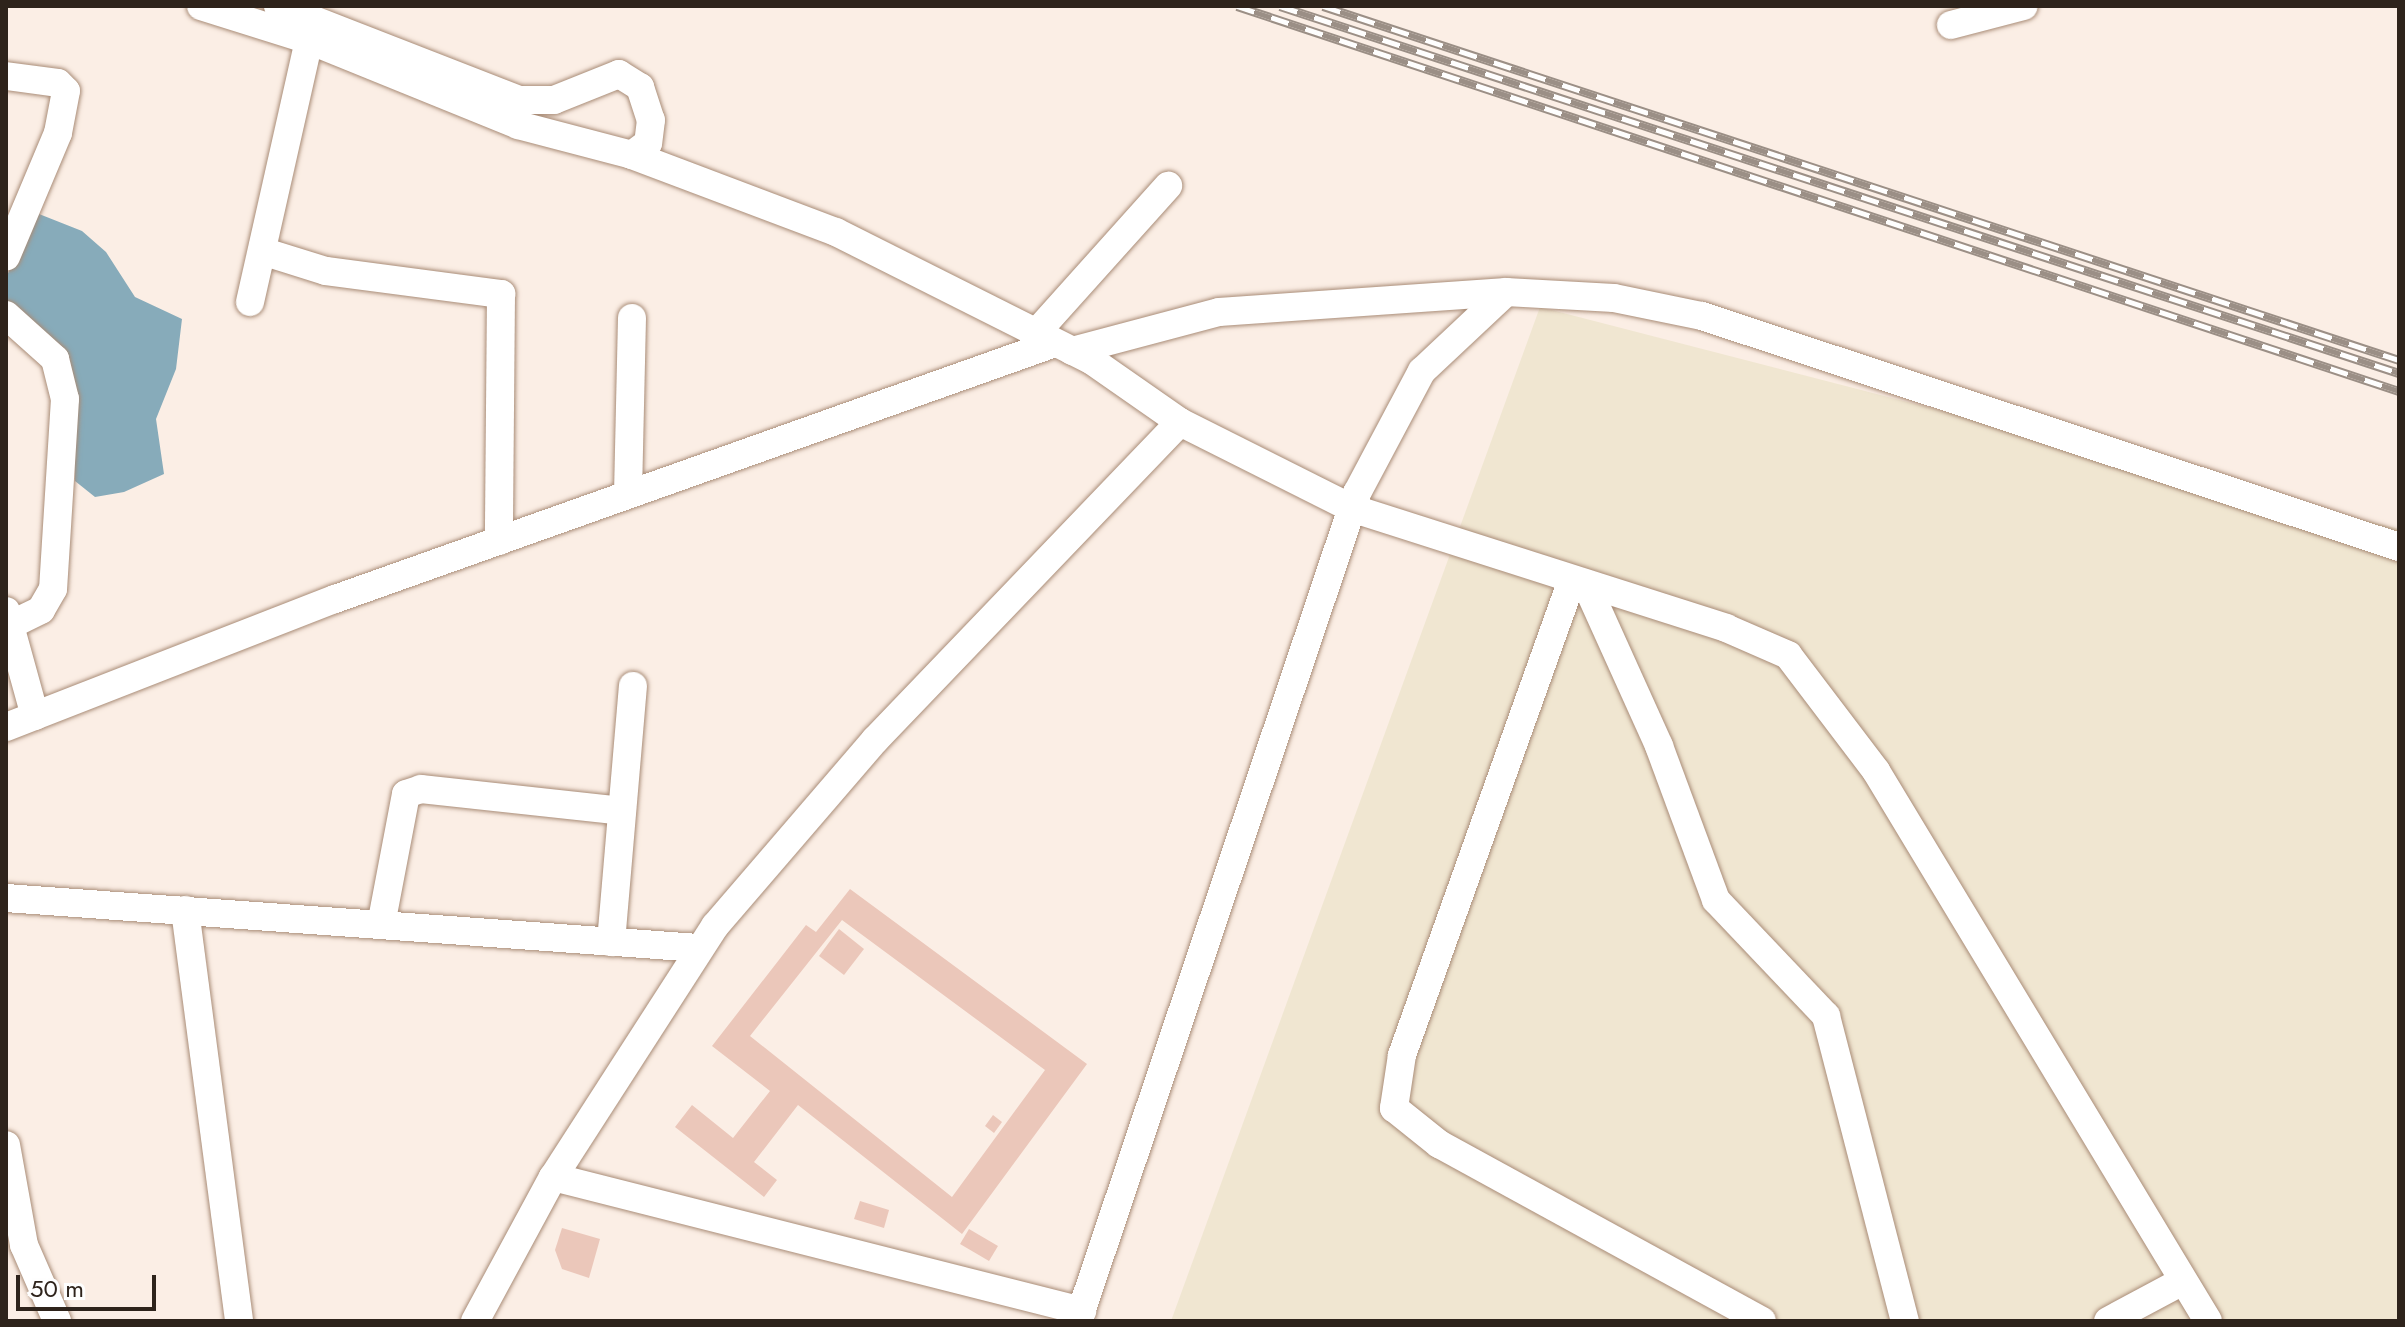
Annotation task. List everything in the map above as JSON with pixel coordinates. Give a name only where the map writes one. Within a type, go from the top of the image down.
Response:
[{"type":"street","points":[[201,6],[299,37],[518,125],[632,155],[836,232],[1054,342],[1180,422],[1351,508],[1763,640],[1807,673],[1998,968],[2208,1321]]},
{"type":"street","points":[[278,6],[519,100],[554,100],[619,74],[640,87],[651,120],[648,143],[632,155]]},
{"type":"street","points":[[1951,25],[2024,6]]},
{"type":"street","points":[[250,302],[265,252],[299,37]]},
{"type":"street","points":[[6,76],[58,83],[66,91],[58,133],[6,257]]},
{"type":"street","points":[[1054,342],[1168,186]]},
{"type":"street","points":[[265,252],[326,271],[501,294],[499,541]]},
{"type":"street","points":[[553,1177],[1080,1316],[1351,508],[1422,371],[1506,292]]},
{"type":"street","points":[[6,727],[499,541],[1054,342],[1219,312],[1506,292],[1614,298],[1702,316],[2399,547]]},
{"type":"street","points":[[6,315],[55,359],[65,399],[53,589],[41,610],[10,617],[35,716]]},
{"type":"street","points":[[628,494],[632,318]]},
{"type":"street","points":[[475,1321],[553,1177],[699,948],[875,740],[1180,422]]},
{"type":"street","points":[[1579,582],[1402,1055],[1394,1108],[1439,1144],[1762,1321]]},
{"type":"street","points":[[1579,582],[1659,746],[1716,900],[1826,1016],[1905,1321]]},
{"type":"street","points":[[611,942],[633,686]]},
{"type":"street","points":[[381,925],[406,794],[421,789],[622,811]]},
{"type":"street","points":[[6,898],[699,948]]},
{"type":"street","points":[[185,910],[239,1321]]},
{"type":"street","points":[[6,1145],[24,1245],[57,1321]]},
{"type":"street","points":[[2108,1321],[2183,1281]]},
{"type":"shaded area","points":[[1540,307],[2399,529],[2399,1321],[1171,1321]]},
{"type":"water","points":[[34,212],[82,231],[106,252],[135,297],[182,319],[176,369],[156,419],[164,474],[124,492],[95,497],[75,481],[73,410],[6,304],[6,278]]},
{"type":"building","points":[[850,889],[1087,1064],[962,1234],[798,1105],[754,1162],[777,1180],[764,1197],[675,1127],[692,1105],[733,1138],[770,1091],[712,1046],[806,925],[816,932]],"holes":[[[842,920],[1045,1070],[952,1197],[750,1036]]]},
{"type":"building","points":[[839,929],[864,949],[844,975],[819,956]]},
{"type":"building","points":[[993,1115],[1002,1122],[994,1133],[985,1126]]},
{"type":"building","points":[[860,1201],[889,1210],[884,1228],[854,1219]]},
{"type":"building","points":[[562,1228],[600,1239],[589,1278],[562,1269],[555,1250]]},
{"type":"building","points":[[969,1229],[998,1246],[989,1261],[960,1244]]},
{"type":"railway","points":[[1237,6],[2399,391]]},
{"type":"railway","points":[[1280,6],[2399,373]]},
{"type":"railway","points":[[1323,6],[2399,360]]}]
